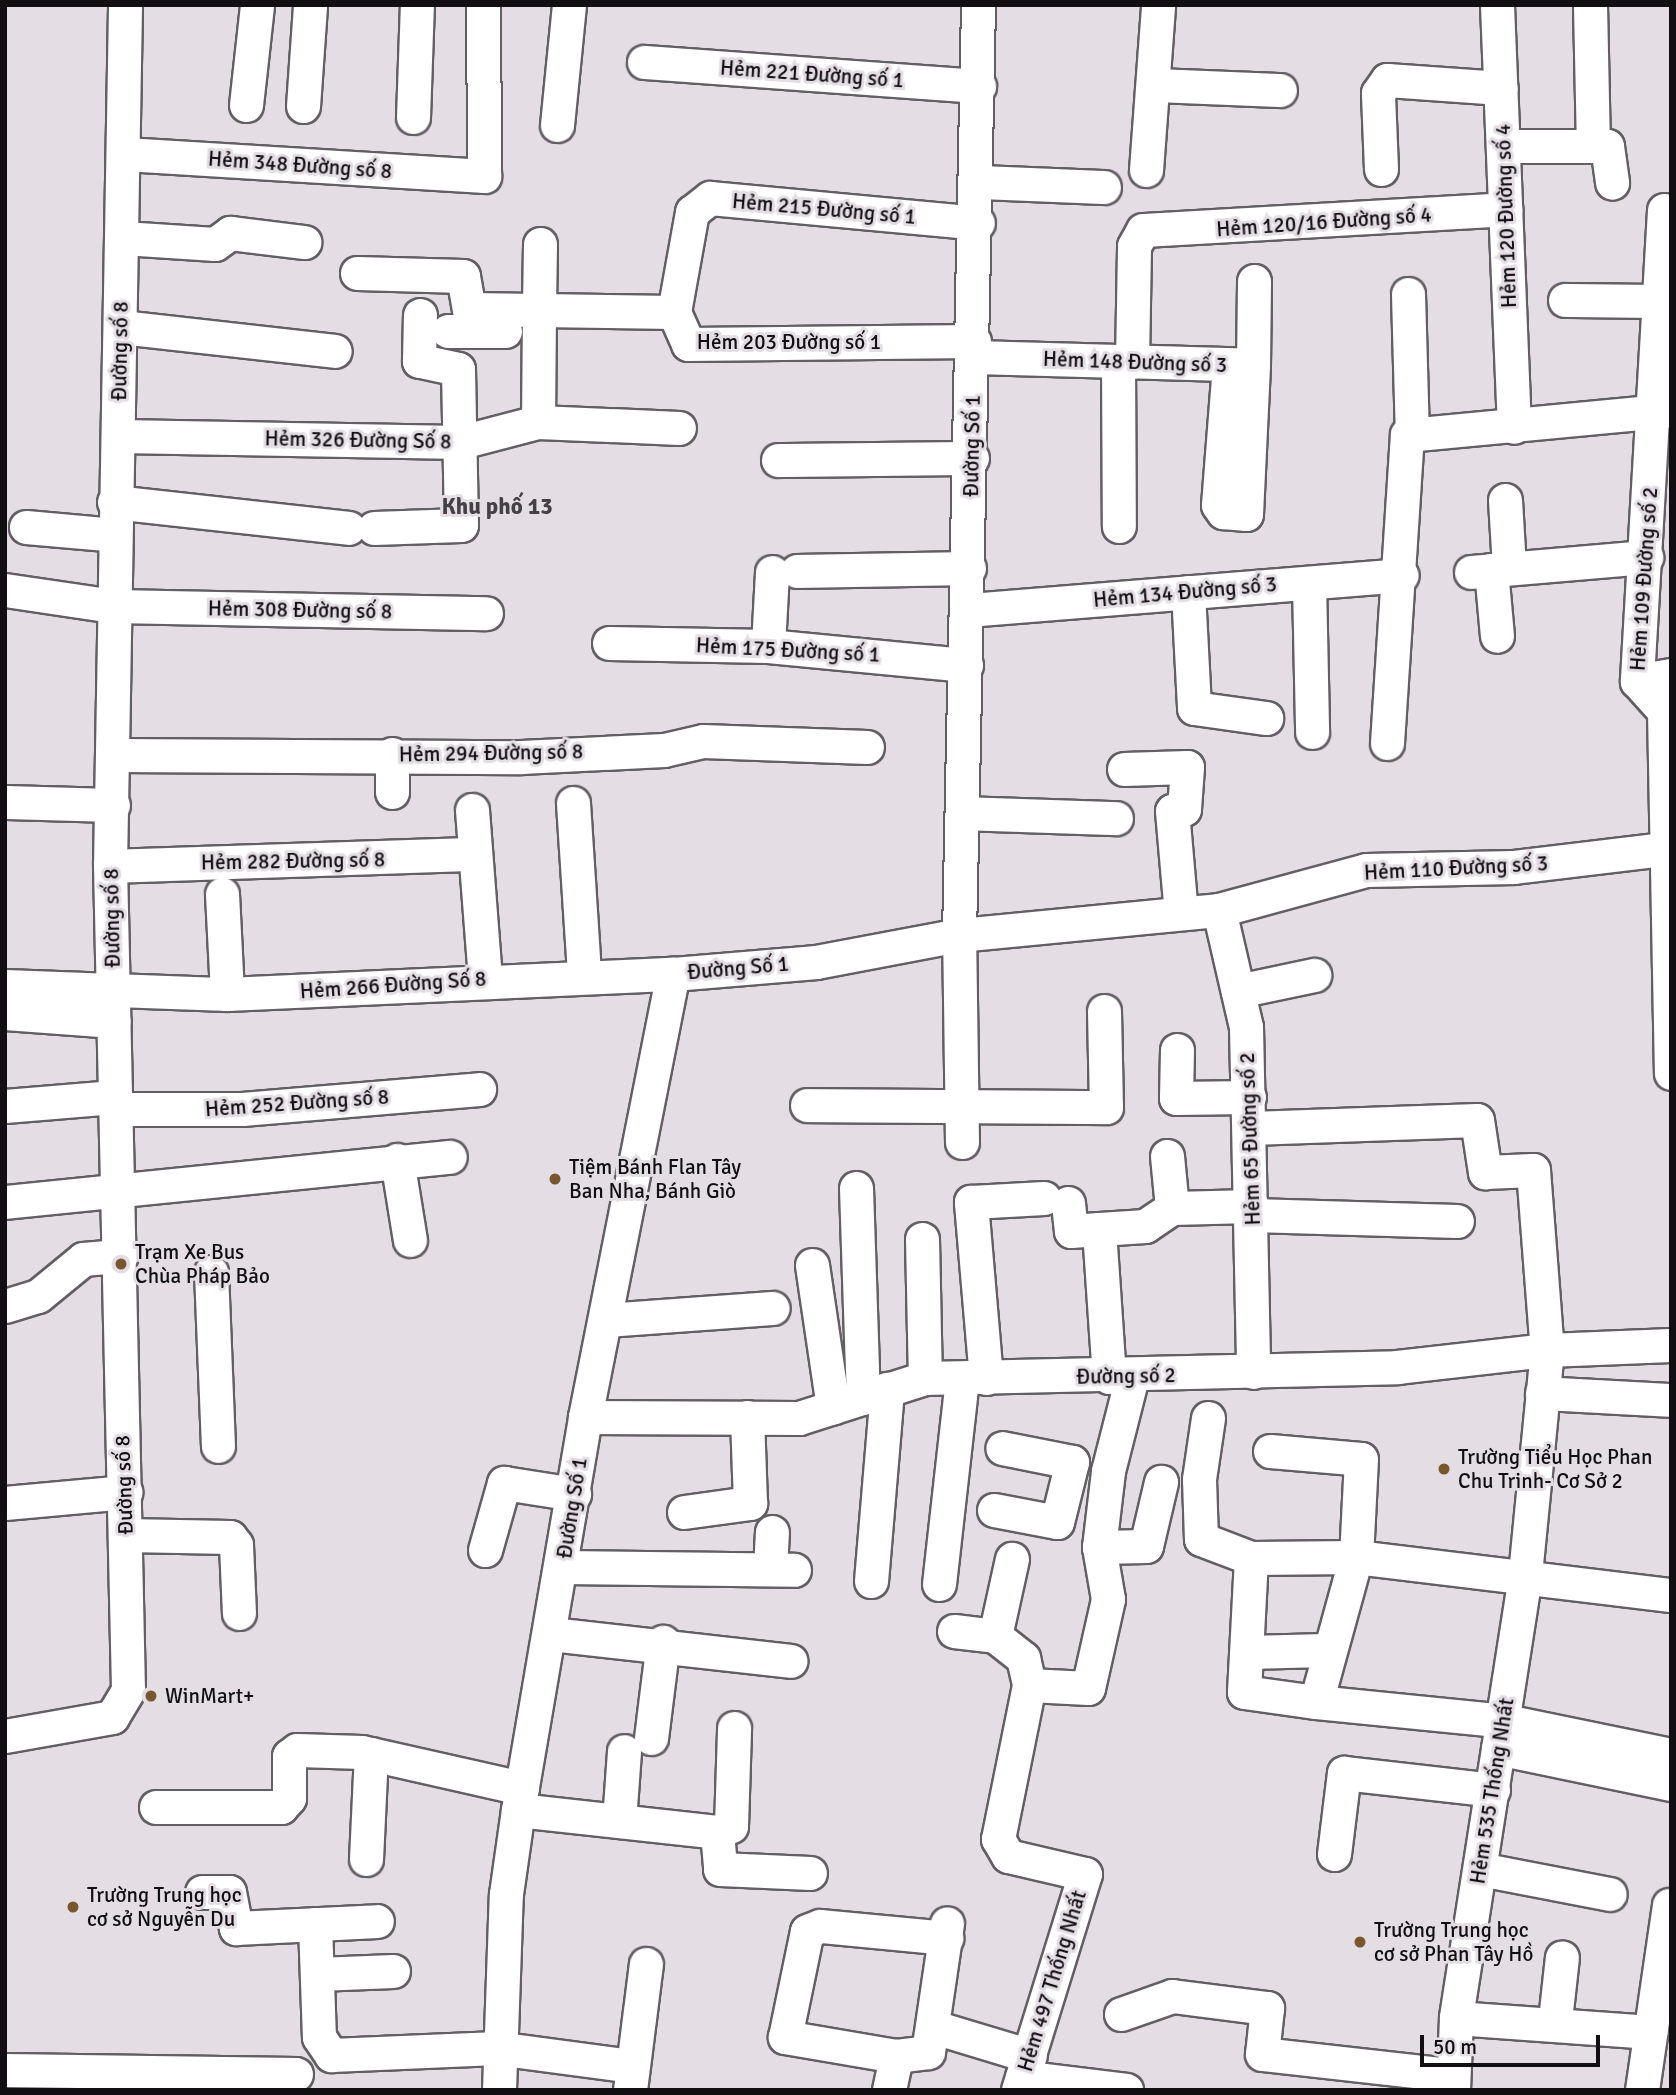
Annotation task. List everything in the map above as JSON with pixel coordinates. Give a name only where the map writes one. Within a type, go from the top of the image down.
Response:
[{"type":"street","name":"Đường số 8","points":[[5,1737],[112,1717],[121,1709],[128,1690],[121,1256],[117,1189],[110,866],[113,804],[114,502],[119,436],[125,154],[125,5]]},
{"type":"street","points":[[246,105],[257,5]]},
{"type":"street","points":[[303,106],[310,5]]},
{"type":"street","points":[[413,117],[417,5]]},
{"type":"street","name":"Hẻm 348 Đường số 8","points":[[125,154],[475,177],[487,170],[483,5]]},
{"type":"street","points":[[557,125],[569,5]]},
{"type":"street","name":"Đường Số 1","points":[[499,2090],[497,2048],[520,1799],[563,1567],[585,1417],[673,974],[816,962],[959,935],[979,182],[978,5]]},
{"type":"street","points":[[1146,170],[1158,5]]},
{"type":"street","name":"Hẻm 120 Đường số 4","points":[[1497,5],[1514,427]]},
{"type":"street","points":[[1590,5],[1594,146]]},
{"type":"street","name":"Hẻm 221 Đường số 1","points":[[644,62],[979,86]]},
{"type":"street","points":[[1381,169],[1378,93],[1387,80],[1501,89]]},
{"type":"street","points":[[1154,85],[1280,90]]},
{"type":"street","points":[[1503,145],[1611,148],[1612,183]]},
{"type":"street","points":[[979,182],[1104,187]]},
{"type":"street","name":"Hẻm 215 Đường số 1","points":[[674,312],[692,212],[710,198],[978,223]]},
{"type":"street","name":"Hẻm 120/16 Đường số 4","points":[[1125,362],[1134,246],[1143,230],[1505,209]]},
{"type":"street","name":"Hẻm 109 Đường số 2","points":[[1664,210],[1663,411],[1646,557],[1637,681],[1664,711],[1671,1073]]},
{"type":"street","points":[[123,238],[215,244],[230,233],[304,242]]},
{"type":"street","points":[[538,422],[540,244]]},
{"type":"street","points":[[357,273],[463,276],[469,310],[539,321]]},
{"type":"street","name":"Hẻm 148 Đường số 3","points":[[974,349],[1125,362],[1241,365],[1254,281]]},
{"type":"street","points":[[1408,294],[1412,434]]},
{"type":"street","points":[[1565,300],[1662,301]]},
{"type":"street","name":"Hẻm 203 Đường số 1","points":[[539,321],[674,312],[688,344],[974,349]]},
{"type":"street","points":[[114,502],[361,528],[461,525],[457,366],[419,361],[434,323],[539,321]]},
{"type":"street","points":[[121,327],[335,351]]},
{"type":"street","points":[[1119,526],[1125,362]]},
{"type":"street","points":[[1387,743],[1402,575],[1406,435],[1663,411]]},
{"type":"street","name":"Hẻm 326 Đường Số 8","points":[[119,436],[461,442],[538,422],[679,428]]},
{"type":"street","points":[[778,460],[972,458]]},
{"type":"street","points":[[1496,636],[1490,570],[1505,500]]},
{"type":"street","points":[[26,527],[115,535]]},
{"type":"street","points":[[1490,570],[1646,557]]},
{"type":"street","points":[[768,646],[784,571],[969,568]]},
{"type":"street","name":"Hẻm 134 Đường số 3","points":[[968,610],[1402,575]]},
{"type":"street","points":[[1308,583],[1312,732]]},
{"type":"street","name":"Hẻm 308 Đường số 8","points":[[5,590],[114,606],[486,613]]},
{"type":"street","points":[[1188,592],[1194,708],[1266,718]]},
{"type":"street","name":"Hẻm 175 Đường số 1","points":[[609,643],[768,646],[966,665]]},
{"type":"street","points":[[1637,681],[1671,675]]},
{"type":"street","name":"Hẻm 294 Đường số 8","points":[[113,755],[392,754],[521,757],[664,750],[703,741],[867,747]]},
{"type":"street","points":[[392,754],[392,792]]},
{"type":"street","points":[[1124,769],[1187,767],[1184,809],[1172,811],[1181,914]]},
{"type":"street","points":[[5,802],[113,804]]},
{"type":"street","points":[[573,803],[584,973]]},
{"type":"street","points":[[472,810],[485,979]]},
{"type":"street","points":[[962,813],[1116,818]]},
{"type":"street","name":"Hẻm 110 Đường số 3","points":[[959,935],[1219,910],[1366,870],[1514,867],[1668,849]]},
{"type":"street","name":"Hẻm 282 Đường số 8","points":[[110,866],[475,854]]},
{"type":"street","points":[[222,894],[227,994]]},
{"type":"street","name":"Hẻm 65 Đường số 2","points":[[1219,910],[1238,991],[1250,1113],[1253,1372]]},
{"type":"street","points":[[959,935],[962,1142]]},
{"type":"street","name":"Hẻm 266 Đường Số 8","points":[[114,1007],[227,994],[584,973],[673,974]]},
{"type":"street","points":[[1238,991],[1314,975]]},
{"type":"street","points":[[5,986],[114,1007]]},
{"type":"street","points":[[5,1013],[114,1007]]},
{"type":"street","points":[[807,1105],[1106,1107],[1104,1011]]},
{"type":"street","points":[[1177,1050],[1176,1098],[1250,1113]]},
{"type":"street","name":"Hẻm 252 Đường số 8","points":[[5,1106],[115,1103],[242,1109],[479,1089]]},
{"type":"street","name":"Hẻm 535 Thống Nhất","points":[[1250,1113],[1477,1120],[1485,1172],[1533,1170],[1547,1350],[1525,1576],[1456,2018],[1451,2082]]},
{"type":"street","points":[[1167,1156],[1172,1208]]},
{"type":"street","points":[[5,1202],[397,1160],[450,1157]]},
{"type":"street","points":[[397,1160],[411,1240]]},
{"type":"street","points":[[856,1188],[861,1398],[871,1581]]},
{"type":"street","points":[[939,1584],[974,1378],[971,1202],[1056,1200],[1071,1231],[1145,1226],[1172,1208],[1457,1221]]},
{"type":"street","points":[[954,1631],[995,1636],[1023,1658],[1029,1685],[1088,1688],[1108,1599],[1099,1547],[1121,1377],[1099,1229]]},
{"type":"street","points":[[922,1240],[925,1378]]},
{"type":"street","points":[[5,1306],[38,1296],[83,1259],[121,1256]]},
{"type":"street","points":[[811,1265],[861,1398]]},
{"type":"street","points":[[211,1272],[218,1446]]},
{"type":"street","points":[[605,1320],[773,1308]]},
{"type":"street","name":"Đường số 2","points":[[585,1417],[799,1418],[925,1378],[1121,1377],[1397,1367],[1547,1350],[1671,1345]]},
{"type":"street","points":[[1542,1392],[1671,1400]]},
{"type":"street","points":[[684,1512],[750,1503],[747,1418]]},
{"type":"street","points":[[1208,1418],[1199,1479],[1200,1539],[1251,1558],[1356,1557],[1671,1595]]},
{"type":"street","points":[[1002,1448],[1108,1471]]},
{"type":"street","points":[[1270,1451],[1361,1459],[1356,1557],[1326,1650],[1316,1702]]},
{"type":"street","points":[[994,1510],[1057,1522],[1072,1462]]},
{"type":"street","points":[[1099,1547],[1146,1546],[1161,1482]]},
{"type":"street","points":[[485,1550],[504,1483],[574,1494]]},
{"type":"street","points":[[5,1503],[125,1492]]},
{"type":"street","points":[[563,1567],[782,1570],[772,1532]]},
{"type":"street","points":[[126,1535],[230,1537],[236,1545],[239,1613]]},
{"type":"street","points":[[1251,1558],[1244,1692],[1502,1735],[1671,1755]]},
{"type":"street","points":[[995,1636],[1012,1559]]},
{"type":"street","points":[[551,1634],[663,1642],[790,1661]]},
{"type":"street","points":[[619,1821],[663,1642]]},
{"type":"street","points":[[1247,1652],[1326,1650]]},
{"type":"street","name":"Hẻm 497 Thống Nhất","points":[[1023,2074],[1085,1874],[1008,1856],[998,1839],[1029,1685]]},
{"type":"street","points":[[156,1807],[281,1807],[289,1798],[292,1751],[371,1754],[520,1799],[619,1821],[718,1832],[730,1826],[734,1728]]},
{"type":"street","points":[[1502,1735],[1671,1784]]},
{"type":"street","points":[[366,1859],[371,1754]]},
{"type":"street","points":[[1334,1854],[1345,1773],[1493,1790]]},
{"type":"street","points":[[718,1832],[720,1869],[810,1873]]},
{"type":"street","points":[[1480,1869],[1610,1894]]},
{"type":"street","points":[[202,1892],[229,1892],[236,1928],[377,1921]]},
{"type":"street","points":[[1642,2090],[1669,1905]]},
{"type":"street","points":[[315,1924],[321,2049]]},
{"type":"street","points":[[820,1926],[946,1930],[934,2028],[928,2052],[896,2056],[785,2037],[807,1931],[820,1926]]},
{"type":"street","points":[[1555,2021],[1562,1957]]},
{"type":"street","points":[[321,2049],[331,2055],[497,2048],[631,2078],[646,1964]]},
{"type":"street","points":[[317,1974],[393,1971]]},
{"type":"street","points":[[1121,2014],[1172,1996],[1267,2008],[1262,2054],[1451,2082]]},
{"type":"street","points":[[1456,2018],[1555,2021],[1650,2032]]},
{"type":"street","points":[[934,2028],[1023,2074],[1126,2090]]},
{"type":"street","points":[[5,2070],[72,2080],[296,2082],[302,2057],[321,2049]]},
{"type":"street","points":[[889,2090],[896,2056]]},
{"type":"place","name":"Tiệm Bánh Flan Tây Ban Nha, Bánh Giò","points":[[555,1179]]},
{"type":"place","name":"Trạm Xe Bus Chùa Pháp Bảo","points":[[121,1264]]},
{"type":"place","name":"Trường Tiểu Học Phan Chu Trinh- Cơ Sở 2","points":[[1444,1469]]},
{"type":"place","name":"WinMart+","points":[[151,1696]]},
{"type":"place","name":"Trường Trung học cơ sở Nguyễn Du","points":[[73,1907]]},
{"type":"place","name":"Trường Trung học cơ sở Phan Tây Hồ","points":[[1360,1942]]},
{"type":"district","name":"Khu phố 13","points":[[497,507]]}]
